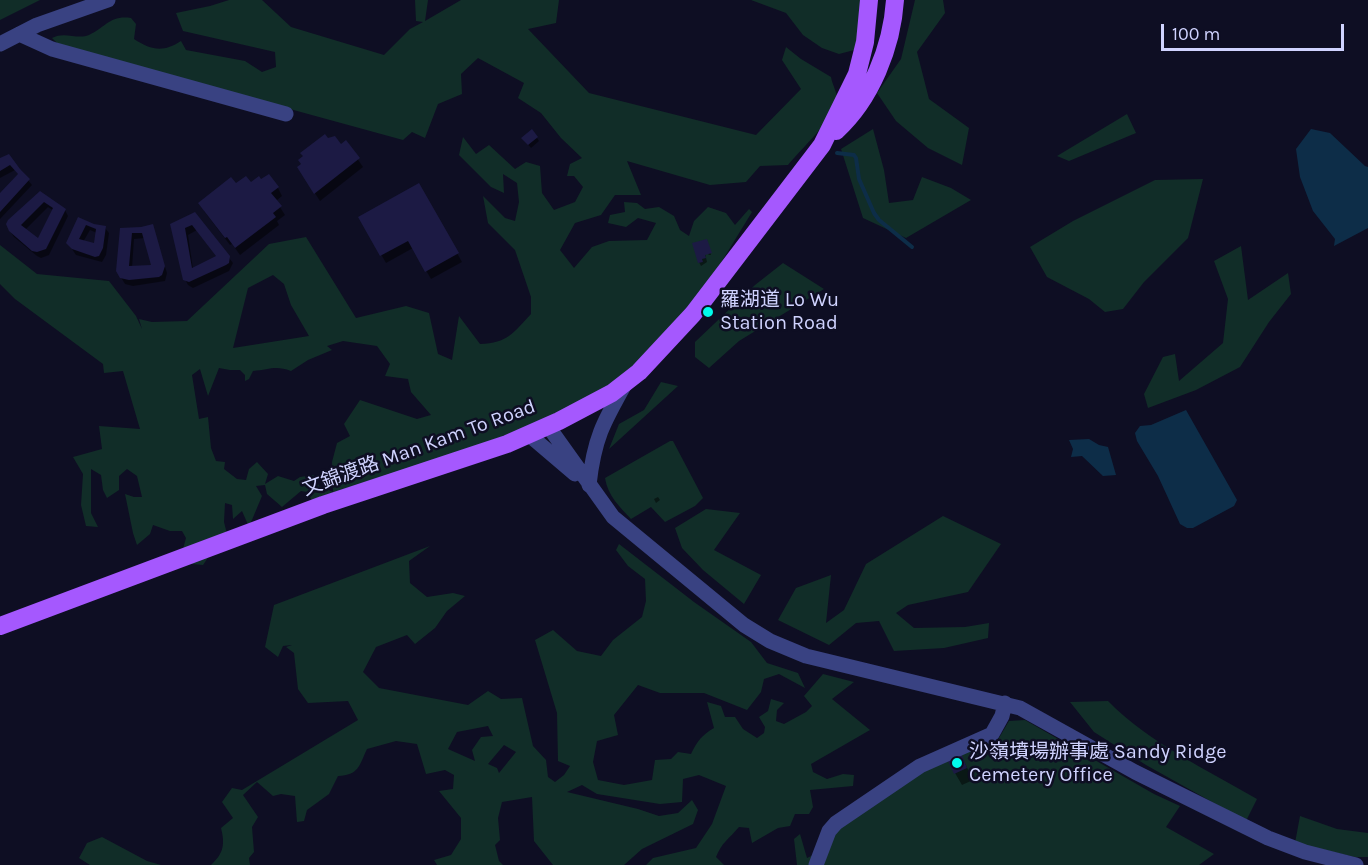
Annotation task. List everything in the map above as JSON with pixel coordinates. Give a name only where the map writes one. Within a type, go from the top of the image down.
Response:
[{"type":"main road","name":"文錦渡路 Man Kam To Road","points":[[822,145],[857,74],[865,42],[869,0]]},
{"type":"main road","name":"文錦渡路 Man Kam To Road","points":[[0,626],[323,505],[468,458],[548,426],[612,393],[639,372],[693,314],[822,145],[853,113],[875,75],[887,48],[895,0]]},
{"type":"street","points":[[0,44],[37,25],[108,0]]},
{"type":"street","points":[[19,34],[52,49],[286,114]]},
{"type":"street","points":[[589,485],[597,435],[626,381]]},
{"type":"street","points":[[548,426],[589,485],[619,522],[742,623],[770,641],[806,656],[1020,708],[1135,772],[1268,838],[1305,852],[1356,865]]},
{"type":"street","points":[[528,435],[589,485]]},
{"type":"street","points":[[816,865],[829,831],[836,823],[920,766],[992,734],[1002,716],[1005,703]]},
{"type":"green space","points":[[0,0],[40,0],[0,20]]},
{"type":"green space","points":[[229,0],[262,0],[291,27],[384,55],[410,29],[423,22],[416,21],[415,0],[428,0],[425,21],[461,0],[559,0],[556,23],[528,29],[589,93],[756,135],[801,89],[782,60],[786,47],[831,77],[837,100],[824,125],[788,165],[760,166],[746,182],[710,185],[627,161],[641,195],[615,195],[601,215],[575,223],[560,250],[574,268],[592,247],[609,241],[647,240],[656,223],[638,218],[626,227],[608,223],[610,215],[625,212],[624,202],[637,203],[645,209],[659,207],[674,216],[680,230],[689,236],[694,221],[708,207],[726,213],[735,225],[749,209],[752,212],[722,261],[700,305],[598,400],[316,507],[307,492],[301,491],[282,507],[267,494],[265,485],[256,486],[262,496],[249,527],[242,511],[233,519],[232,505],[225,503],[224,522],[227,534],[219,541],[203,565],[192,564],[183,549],[186,538],[182,531],[170,531],[153,525],[150,534],[137,545],[125,494],[142,497],[137,476],[127,469],[119,476],[119,490],[107,498],[103,490],[101,475],[91,469],[91,513],[98,527],[86,526],[81,505],[83,474],[73,457],[102,449],[99,426],[140,429],[123,371],[104,373],[103,364],[15,299],[0,284],[0,245],[37,274],[109,281],[136,316],[142,329],[139,319],[152,322],[187,321],[269,244],[306,237],[356,318],[406,306],[429,313],[438,354],[452,360],[459,316],[480,344],[504,339],[531,314],[531,297],[515,250],[488,223],[483,196],[505,218],[515,221],[519,202],[517,183],[503,174],[504,193],[491,187],[459,155],[463,137],[476,154],[489,145],[515,169],[526,162],[540,166],[542,193],[554,210],[575,202],[583,187],[574,176],[567,176],[570,164],[582,158],[561,138],[541,113],[518,98],[524,83],[478,58],[461,74],[462,94],[438,104],[425,138],[412,132],[403,140],[60,46],[52,38],[62,35],[80,37],[89,35],[113,20],[131,18],[136,24],[134,39],[146,46],[163,49],[181,41],[186,50],[245,61],[262,72],[276,67],[275,52],[183,31],[176,13]],"holes":[[[273,275],[284,284],[291,305],[309,336],[233,348],[248,288]],[[343,341],[377,346],[390,364],[385,376],[408,379],[411,392],[431,415],[417,419],[360,400],[344,424],[350,436],[337,443],[332,462],[333,492],[319,486],[314,475],[300,477],[294,481],[278,476],[265,484],[268,474],[257,462],[249,469],[246,480],[237,479],[224,469],[225,462],[216,461],[211,448],[208,417],[199,419],[192,375],[200,369],[208,396],[219,368],[240,370],[245,375],[245,381],[249,379],[253,371],[276,368],[291,371],[308,360],[332,350],[327,346]]]},
{"type":"green space","points":[[751,0],[862,0],[858,49],[839,54],[822,48],[803,35],[786,13]]},
{"type":"green space","points":[[915,0],[943,0],[945,13],[917,52],[929,99],[969,128],[962,165],[928,148],[896,121],[877,93],[901,59]]},
{"type":"green space","points":[[1127,114],[1136,133],[1069,161],[1057,156]]},
{"type":"green space","points":[[873,129],[884,170],[889,203],[913,200],[922,177],[951,188],[971,200],[906,238],[863,218],[841,149]]},
{"type":"green space","points":[[1203,179],[1188,238],[1144,282],[1123,309],[1105,312],[1089,299],[1047,277],[1030,247],[1073,221],[1155,180]]},
{"type":"green space","points":[[1241,246],[1248,300],[1288,273],[1291,294],[1269,322],[1240,367],[1196,390],[1148,408],[1144,394],[1163,357],[1175,354],[1179,381],[1223,343],[1228,299],[1214,261]]},
{"type":"green space","points":[[783,263],[824,289],[739,341],[709,368],[695,357],[695,342],[755,285]]},
{"type":"green space","points":[[661,382],[678,386],[609,449],[619,424],[644,410]]},
{"type":"green space","points":[[673,441],[703,498],[695,506],[665,522],[651,507],[631,519],[611,495],[605,478]]},
{"type":"green space","points":[[706,509],[740,513],[714,550],[761,575],[744,604],[703,570],[682,548],[675,528]]},
{"type":"green space","points":[[943,516],[1001,544],[968,592],[908,605],[896,613],[914,628],[965,627],[989,623],[988,638],[944,648],[894,651],[879,621],[856,623],[829,645],[778,620],[796,588],[831,575],[826,623],[844,610],[866,564]]},
{"type":"green space","points":[[619,544],[694,602],[751,642],[767,663],[798,673],[805,688],[779,674],[764,679],[761,692],[747,710],[704,693],[660,693],[638,685],[614,715],[618,735],[597,741],[593,762],[598,780],[624,785],[652,780],[655,760],[671,759],[678,752],[691,754],[700,739],[714,728],[707,702],[721,706],[725,717],[735,717],[743,729],[757,738],[764,733],[765,727],[759,717],[768,711],[771,699],[784,703],[777,710],[776,721],[784,724],[806,712],[812,706],[804,696],[823,674],[854,682],[832,699],[870,730],[811,764],[813,772],[827,779],[843,774],[854,775],[853,786],[810,790],[813,807],[809,814],[795,814],[790,826],[778,828],[752,843],[749,828],[739,827],[723,844],[716,857],[724,865],[646,865],[653,858],[696,848],[712,824],[726,786],[699,775],[683,779],[682,802],[660,804],[597,794],[582,785],[567,792],[659,816],[678,813],[692,800],[698,810],[693,824],[642,849],[624,865],[553,865],[534,841],[532,797],[502,802],[498,818],[500,840],[495,845],[499,861],[503,865],[437,865],[434,860],[451,855],[461,839],[461,818],[439,791],[453,789],[454,775],[445,770],[426,774],[417,744],[396,741],[367,749],[354,772],[338,776],[329,794],[307,810],[304,821],[297,822],[295,796],[281,794],[273,796],[257,782],[243,795],[258,817],[252,827],[254,852],[249,858],[250,865],[211,865],[219,856],[222,848],[221,828],[233,818],[222,802],[232,788],[242,790],[358,720],[348,701],[308,703],[298,689],[294,653],[286,647],[292,645],[283,646],[278,657],[265,647],[274,605],[430,546],[409,561],[410,583],[427,597],[453,593],[465,596],[447,611],[435,628],[415,644],[407,635],[376,647],[363,672],[379,688],[468,705],[488,691],[501,699],[522,698],[533,746],[546,760],[548,777],[555,782],[570,766],[558,761],[557,713],[535,640],[553,630],[577,651],[601,656],[613,640],[642,617],[646,601],[645,579],[628,566],[616,550]],"holes":[[[488,726],[493,736],[481,737],[472,750],[475,761],[448,749],[457,732]],[[504,745],[516,752],[499,773],[497,768],[488,764]]]},
{"type":"green space","points":[[1108,701],[1141,730],[1160,743],[1257,799],[1246,821],[1146,765],[1094,732],[1070,702]]},
{"type":"green space","points":[[1025,720],[1154,794],[1180,806],[1166,827],[1214,854],[1199,865],[797,865],[794,839],[800,834],[807,858],[821,851],[836,823],[989,733],[993,748],[1009,721]]},
{"type":"green space","points":[[1300,816],[1337,829],[1368,833],[1368,857],[1355,857],[1295,843]]},
{"type":"green space","points":[[102,837],[147,861],[161,865],[90,865],[79,858],[87,843]]},
{"type":"water","points":[[1311,129],[1330,133],[1368,167],[1368,228],[1334,246],[1335,239],[1313,211],[1300,177],[1296,149]]},
{"type":"water","points":[[1186,410],[1237,500],[1234,506],[1193,528],[1180,524],[1135,433],[1140,426],[1151,425]]},
{"type":"water","points":[[1089,439],[1108,447],[1116,475],[1103,476],[1082,456],[1071,457],[1073,449],[1069,440]]},
{"type":"building","points":[[532,129],[538,137],[528,145],[521,138]]},
{"type":"building","points":[[325,134],[328,138],[335,136],[341,144],[346,140],[360,158],[314,194],[297,167],[301,164],[298,160],[303,156],[300,153]]},
{"type":"building","points":[[9,154],[30,179],[0,212],[0,193],[18,174],[10,165],[0,171],[0,158]]},
{"type":"building","points":[[269,174],[279,187],[271,193],[282,206],[273,213],[276,217],[235,248],[198,203],[231,177],[236,183],[246,176],[251,182],[259,176],[261,179]]},
{"type":"building","points":[[419,183],[459,253],[425,272],[408,241],[380,256],[358,217]]},
{"type":"building","points":[[40,191],[66,209],[46,249],[37,252],[32,251],[9,231],[6,224]],"holes":[[[44,202],[53,208],[38,238],[21,225]]]},
{"type":"building","points":[[195,212],[230,256],[229,263],[189,282],[183,280],[170,224]],"holes":[[[192,225],[216,256],[192,268],[185,228]]]},
{"type":"building","points":[[78,217],[106,226],[103,248],[99,256],[95,257],[72,249],[66,243]],"holes":[[[86,225],[96,229],[94,243],[79,239]]]},
{"type":"building","points":[[153,224],[165,266],[162,275],[129,280],[120,278],[116,271],[120,228]],"holes":[[[132,233],[142,233],[151,265],[129,266]]]},
{"type":"building","points":[[707,239],[712,253],[705,255],[703,262],[698,263],[692,243]]},
{"type":"building","name":"沙嶺墳場辦事處 Sandy Ridge Cemetery Office","points":[[961,753],[967,768],[954,774],[947,759]]},
{"type":"waterway","points":[[837,153],[854,155],[859,179],[874,213],[879,220],[912,247]]},
{"type":"place","name":"羅湖道 Lo Wu Station Road","points":[[708,312]]},
{"type":"place","name":"沙嶺墳場辦事處 Sandy Ridge Cemetery Office","points":[[957,763]]}]
